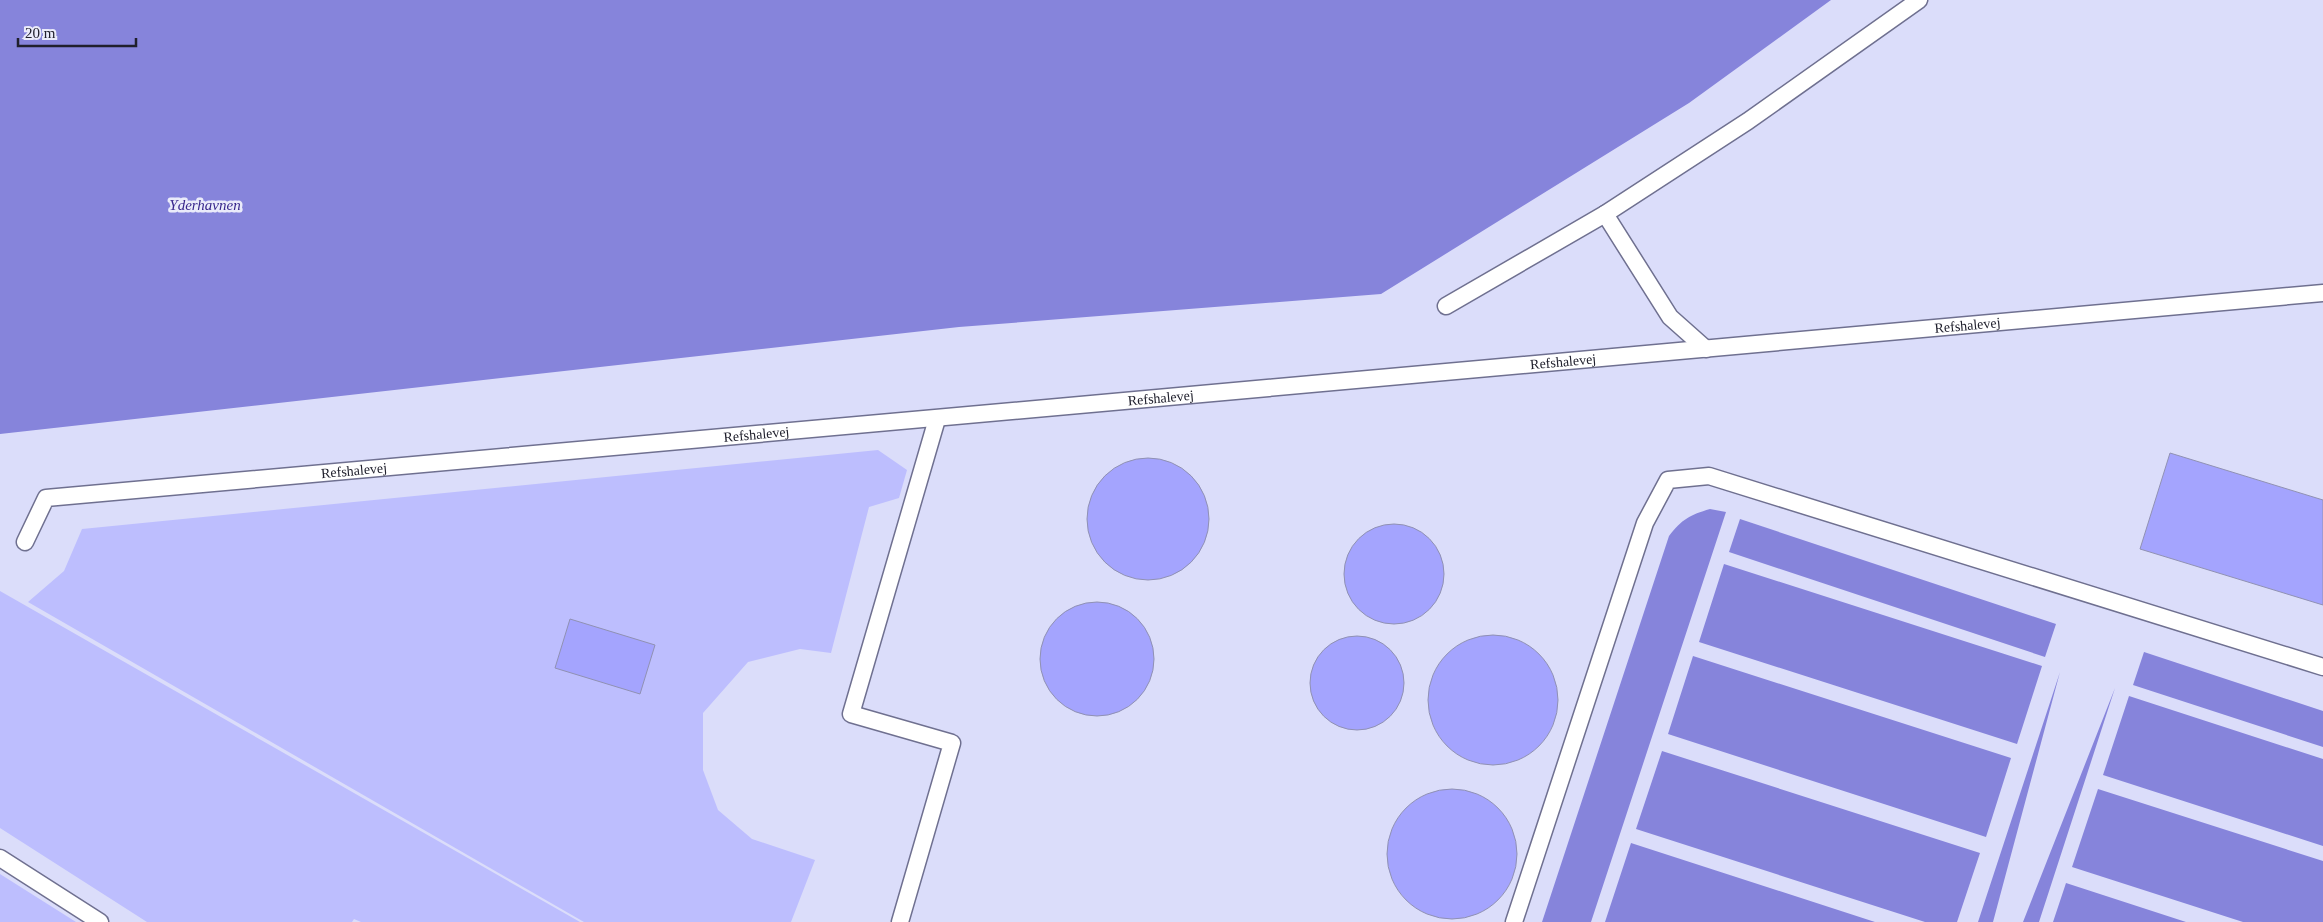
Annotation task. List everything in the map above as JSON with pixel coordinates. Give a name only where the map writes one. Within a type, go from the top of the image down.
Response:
[{"type":"lane","points":[[1446,306],[1605,214],[1748,121],[1919,0]]},
{"type":"lane","points":[[1605,214],[1670,317],[1706,349]]},
{"type":"lane","name":"Refshalevej","points":[[25,542],[46,498],[2323,293]]},
{"type":"lane","points":[[900,922],[952,743],[851,714],[937,419]]},
{"type":"lane","points":[[1514,922],[1645,523],[1668,480],[1709,476],[2323,668]]},
{"type":"lane","points":[[0,858],[100,922]]},
{"type":"shaded area","points":[[878,450],[907,470],[899,498],[869,507],[831,653],[800,649],[748,662],[703,713],[703,770],[718,810],[752,839],[815,860],[791,922],[584,922],[28,602],[64,571],[82,529]]},
{"type":"shaded area","points":[[0,591],[580,922],[361,922],[354,919],[352,922],[147,922],[0,828]]},
{"type":"shaded area","points":[[0,874],[76,922],[0,922]]},
{"type":"water","name":"Yderhavnen","points":[[0,0],[1831,0],[1689,103],[1381,294],[959,327],[0,434]]},
{"type":"water","points":[[1710,509],[1726,512],[1591,922],[1542,922],[1669,536],[1687,518]]},
{"type":"water","points":[[1740,519],[2056,624],[2045,657],[1729,552]]},
{"type":"water","points":[[1724,564],[2042,666],[2017,744],[1699,642]]},
{"type":"water","points":[[2144,652],[2323,711],[2323,747],[2133,685]]},
{"type":"water","points":[[1693,656],[2011,758],[1986,837],[1668,734]]},
{"type":"water","points":[[2060,672],[1993,922],[1978,922]]},
{"type":"water","points":[[2115,688],[2039,922],[2023,922]]},
{"type":"water","points":[[2129,696],[2323,759],[2323,846],[2103,775]]},
{"type":"water","points":[[1662,751],[1980,853],[1957,922],[1925,922],[1636,829]]},
{"type":"water","points":[[2098,789],[2323,861],[2323,922],[2243,922],[2072,867]]},
{"type":"water","points":[[1631,843],[1875,922],[1605,922]]},
{"type":"water","points":[[2066,883],[2186,922],[2053,922]]},
{"type":"building","points":[[2170,453],[2323,500],[2323,605],[2140,549]]},
{"type":"building","points":[[1148,458],[1160,459],[1171,463],[1182,468],[1191,476],[1199,485],[1204,496],[1208,507],[1208,531],[1204,542],[1199,553],[1191,562],[1182,570],[1171,575],[1160,579],[1148,580],[1136,579],[1125,575],[1114,570],[1105,562],[1097,553],[1092,542],[1088,531],[1087,519],[1088,507],[1092,496],[1097,485],[1105,476],[1114,468],[1125,463],[1136,459]]},
{"type":"building","points":[[1394,524],[1413,528],[1429,539],[1440,555],[1444,574],[1440,593],[1429,609],[1413,620],[1394,624],[1375,620],[1359,609],[1348,593],[1344,574],[1348,555],[1359,539],[1375,528]]},
{"type":"building","points":[[1097,602],[1119,606],[1129,611],[1145,627],[1150,637],[1154,659],[1150,681],[1145,691],[1129,707],[1119,712],[1097,716],[1075,712],[1065,707],[1049,691],[1044,681],[1040,659],[1044,637],[1049,627],[1065,611],[1075,606]]},
{"type":"building","points":[[570,619],[655,645],[640,694],[555,668]]},
{"type":"building","points":[[1493,635],[1506,636],[1518,640],[1539,654],[1553,675],[1557,687],[1557,713],[1553,725],[1539,746],[1518,760],[1506,764],[1493,765],[1480,764],[1468,760],[1447,746],[1433,725],[1429,713],[1428,700],[1429,687],[1433,675],[1447,654],[1468,640],[1480,636]]},
{"type":"building","points":[[1357,636],[1375,640],[1390,650],[1400,665],[1404,683],[1400,701],[1390,716],[1375,726],[1357,730],[1339,726],[1324,716],[1314,701],[1310,683],[1314,665],[1324,650],[1339,640]]},
{"type":"building","points":[[1452,789],[1465,790],[1477,794],[1498,808],[1512,829],[1516,841],[1516,867],[1512,879],[1498,900],[1477,914],[1465,918],[1452,919],[1439,918],[1427,914],[1406,900],[1392,879],[1388,867],[1387,854],[1388,841],[1392,829],[1406,808],[1427,794],[1439,790]]}]
